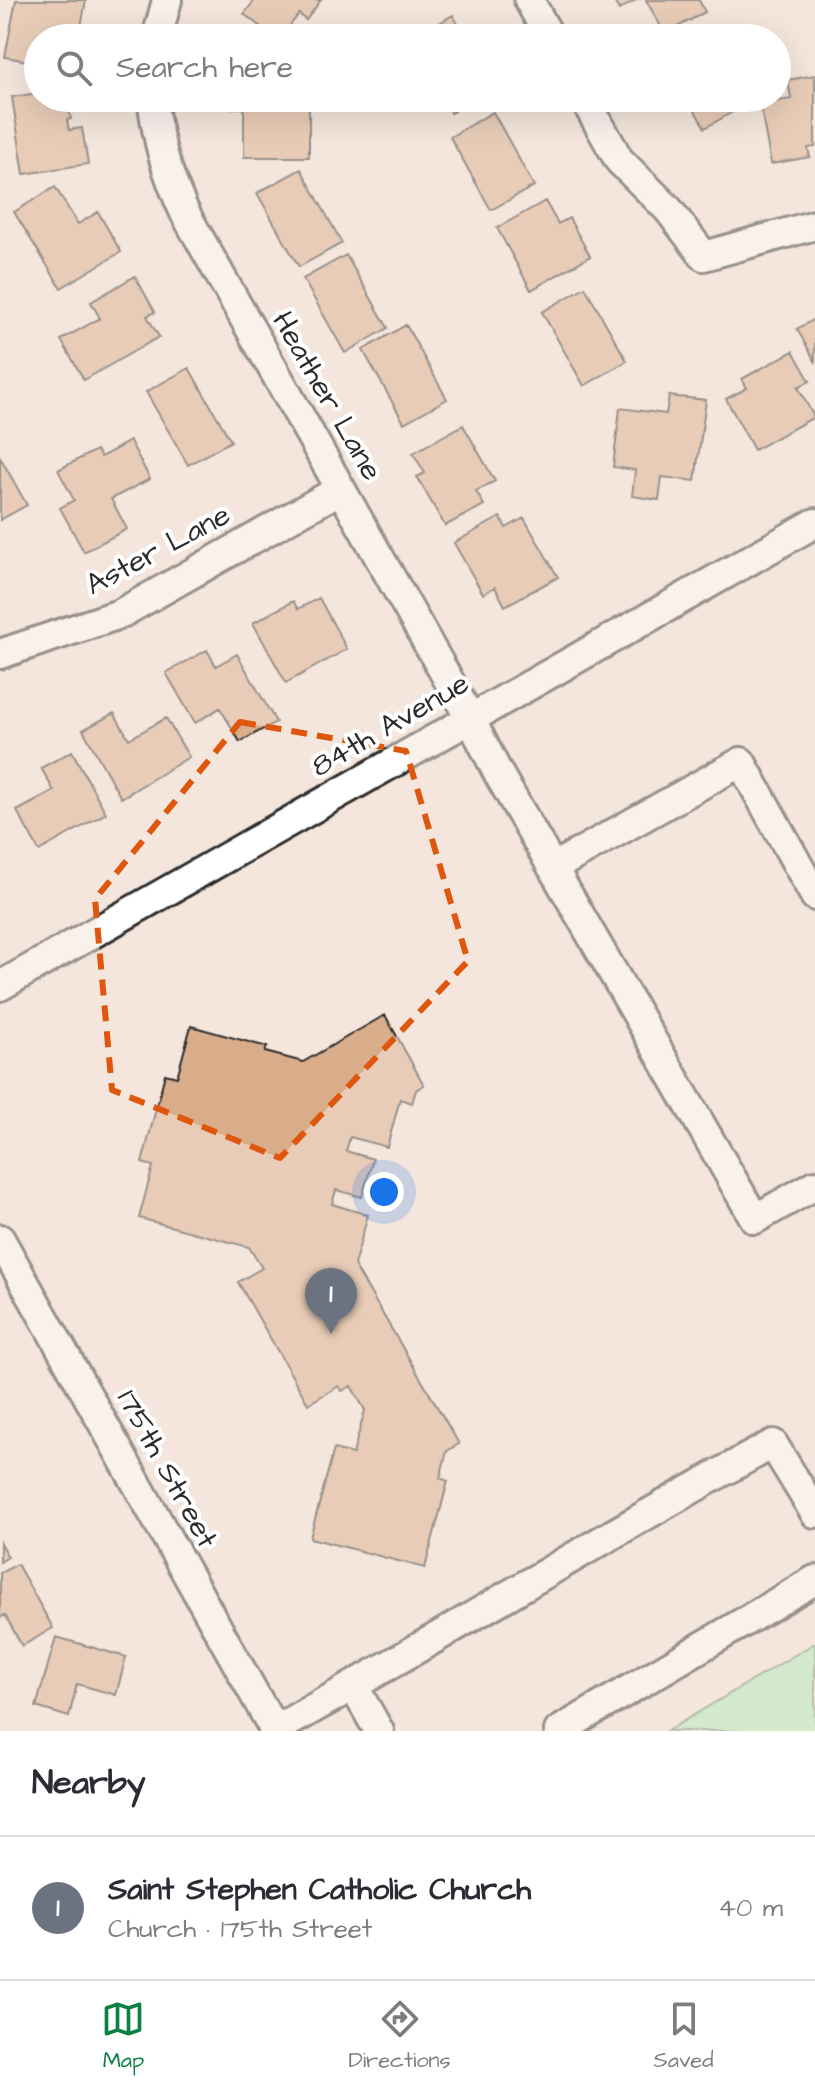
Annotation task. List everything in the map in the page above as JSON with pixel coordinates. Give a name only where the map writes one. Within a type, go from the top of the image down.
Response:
[{"type":"street","points":[[161,24],[167,0]]},
{"type":"street","points":[[529,0],[542,24]]},
{"type":"street","name":"Heather Lane","points":[[154,112],[167,173],[185,213],[498,773],[755,1219],[815,1185]]},
{"type":"street","points":[[592,112],[619,160],[668,209],[704,256],[815,225]]},
{"type":"street","name":"Aster Lane","points":[[0,654],[120,614],[341,489]]},
{"type":"street","name":"84th Avenue","points":[[0,986],[815,523]]},
{"type":"street","points":[[554,867],[741,762],[815,896]]},
{"type":"street","name":"175th Street","points":[[0,1239],[274,1731]]},
{"type":"street","points":[[274,1731],[691,1488],[773,1444],[815,1513]]},
{"type":"street","points":[[559,1731],[815,1580]]},
{"type":"street","points":[[354,1687],[379,1731]]},
{"type":"highlighted area","points":[[240,722],[406,751],[468,961],[280,1158],[112,1090],[95,899]]},
{"type":"green space","points":[[815,1643],[815,1731],[667,1731]]},
{"type":"building","points":[[16,0],[86,0],[82,24],[24,24],[24,60],[5,57]]},
{"type":"building","points":[[255,0],[321,0],[306,20],[299,14],[291,24],[257,24],[244,14]]},
{"type":"building","points":[[613,0],[636,0],[619,10]]},
{"type":"building","points":[[646,0],[699,0],[705,12],[683,24],[659,24]]},
{"type":"building","points":[[453,15],[458,24],[437,24]]},
{"type":"building","points":[[815,75],[815,147],[808,148],[810,157],[771,164],[761,112],[791,112],[791,79]]},
{"type":"building","points":[[24,95],[24,112],[70,112],[69,130],[82,128],[88,164],[24,174],[12,97]]},
{"type":"building","points":[[244,112],[309,112],[309,157],[244,157]]},
{"type":"building","points":[[493,112],[534,186],[491,210],[450,137]]},
{"type":"building","points":[[696,112],[733,112],[705,128]]},
{"type":"building","points":[[301,169],[342,243],[299,267],[257,193]]},
{"type":"building","points":[[55,187],[78,224],[98,212],[121,252],[61,288],[14,212]]},
{"type":"building","points":[[545,201],[558,224],[569,218],[590,256],[531,290],[497,228]]},
{"type":"building","points":[[346,255],[388,328],[345,353],[303,279]]},
{"type":"building","points":[[135,276],[155,312],[147,316],[159,337],[84,380],[61,340],[100,318],[91,302]]},
{"type":"building","points":[[585,287],[627,361],[584,386],[542,312]]},
{"type":"building","points":[[815,319],[815,361],[797,329]]},
{"type":"building","points":[[406,325],[447,399],[404,423],[363,350]]},
{"type":"building","points":[[793,351],[810,381],[798,387],[814,417],[754,450],[726,399],[747,388],[742,379]]},
{"type":"building","points":[[189,368],[231,441],[188,465],[146,392]]},
{"type":"building","points":[[669,396],[706,400],[695,481],[662,477],[659,500],[632,496],[635,470],[613,467],[620,408],[666,414]]},
{"type":"building","points":[[463,425],[495,481],[476,491],[484,505],[445,526],[417,477],[425,473],[413,453]]},
{"type":"building","points":[[130,441],[150,479],[111,499],[127,529],[84,552],[60,508],[74,500],[58,470],[96,450],[101,457]]},
{"type":"building","points":[[0,457],[27,505],[0,520]]},
{"type":"building","points":[[500,517],[506,528],[524,518],[558,577],[505,606],[495,587],[483,594],[454,543]]},
{"type":"building","points":[[319,598],[347,649],[286,683],[253,623],[293,601],[298,609]]},
{"type":"building","points":[[207,650],[216,666],[237,654],[276,722],[240,742],[220,708],[195,723],[166,673]]},
{"type":"building","points":[[114,713],[129,739],[166,718],[189,757],[121,798],[83,730]]},
{"type":"building","points":[[72,751],[106,813],[39,851],[17,811],[54,791],[41,768]]},
{"type":"building","points":[[385,1015],[424,1085],[416,1090],[412,1103],[400,1099],[387,1147],[350,1137],[346,1151],[373,1159],[362,1197],[336,1190],[332,1204],[368,1215],[354,1265],[459,1444],[447,1451],[440,1478],[448,1481],[425,1568],[310,1538],[334,1449],[353,1454],[365,1410],[351,1386],[342,1391],[339,1386],[308,1404],[238,1282],[262,1268],[249,1247],[139,1218],[153,1166],[142,1163],[165,1074],[177,1077],[191,1026],[267,1047],[265,1052],[303,1062]]},
{"type":"building","points":[[0,1543],[8,1557],[0,1562]]},
{"type":"building","points":[[17,1564],[53,1628],[22,1646],[5,1615],[0,1618],[0,1573]]},
{"type":"building","points":[[56,1637],[126,1657],[116,1695],[77,1684],[69,1717],[36,1707]]},
{"type":"place","name":"Saint Stephen Catholic Church","points":[[331,1334]]}]
